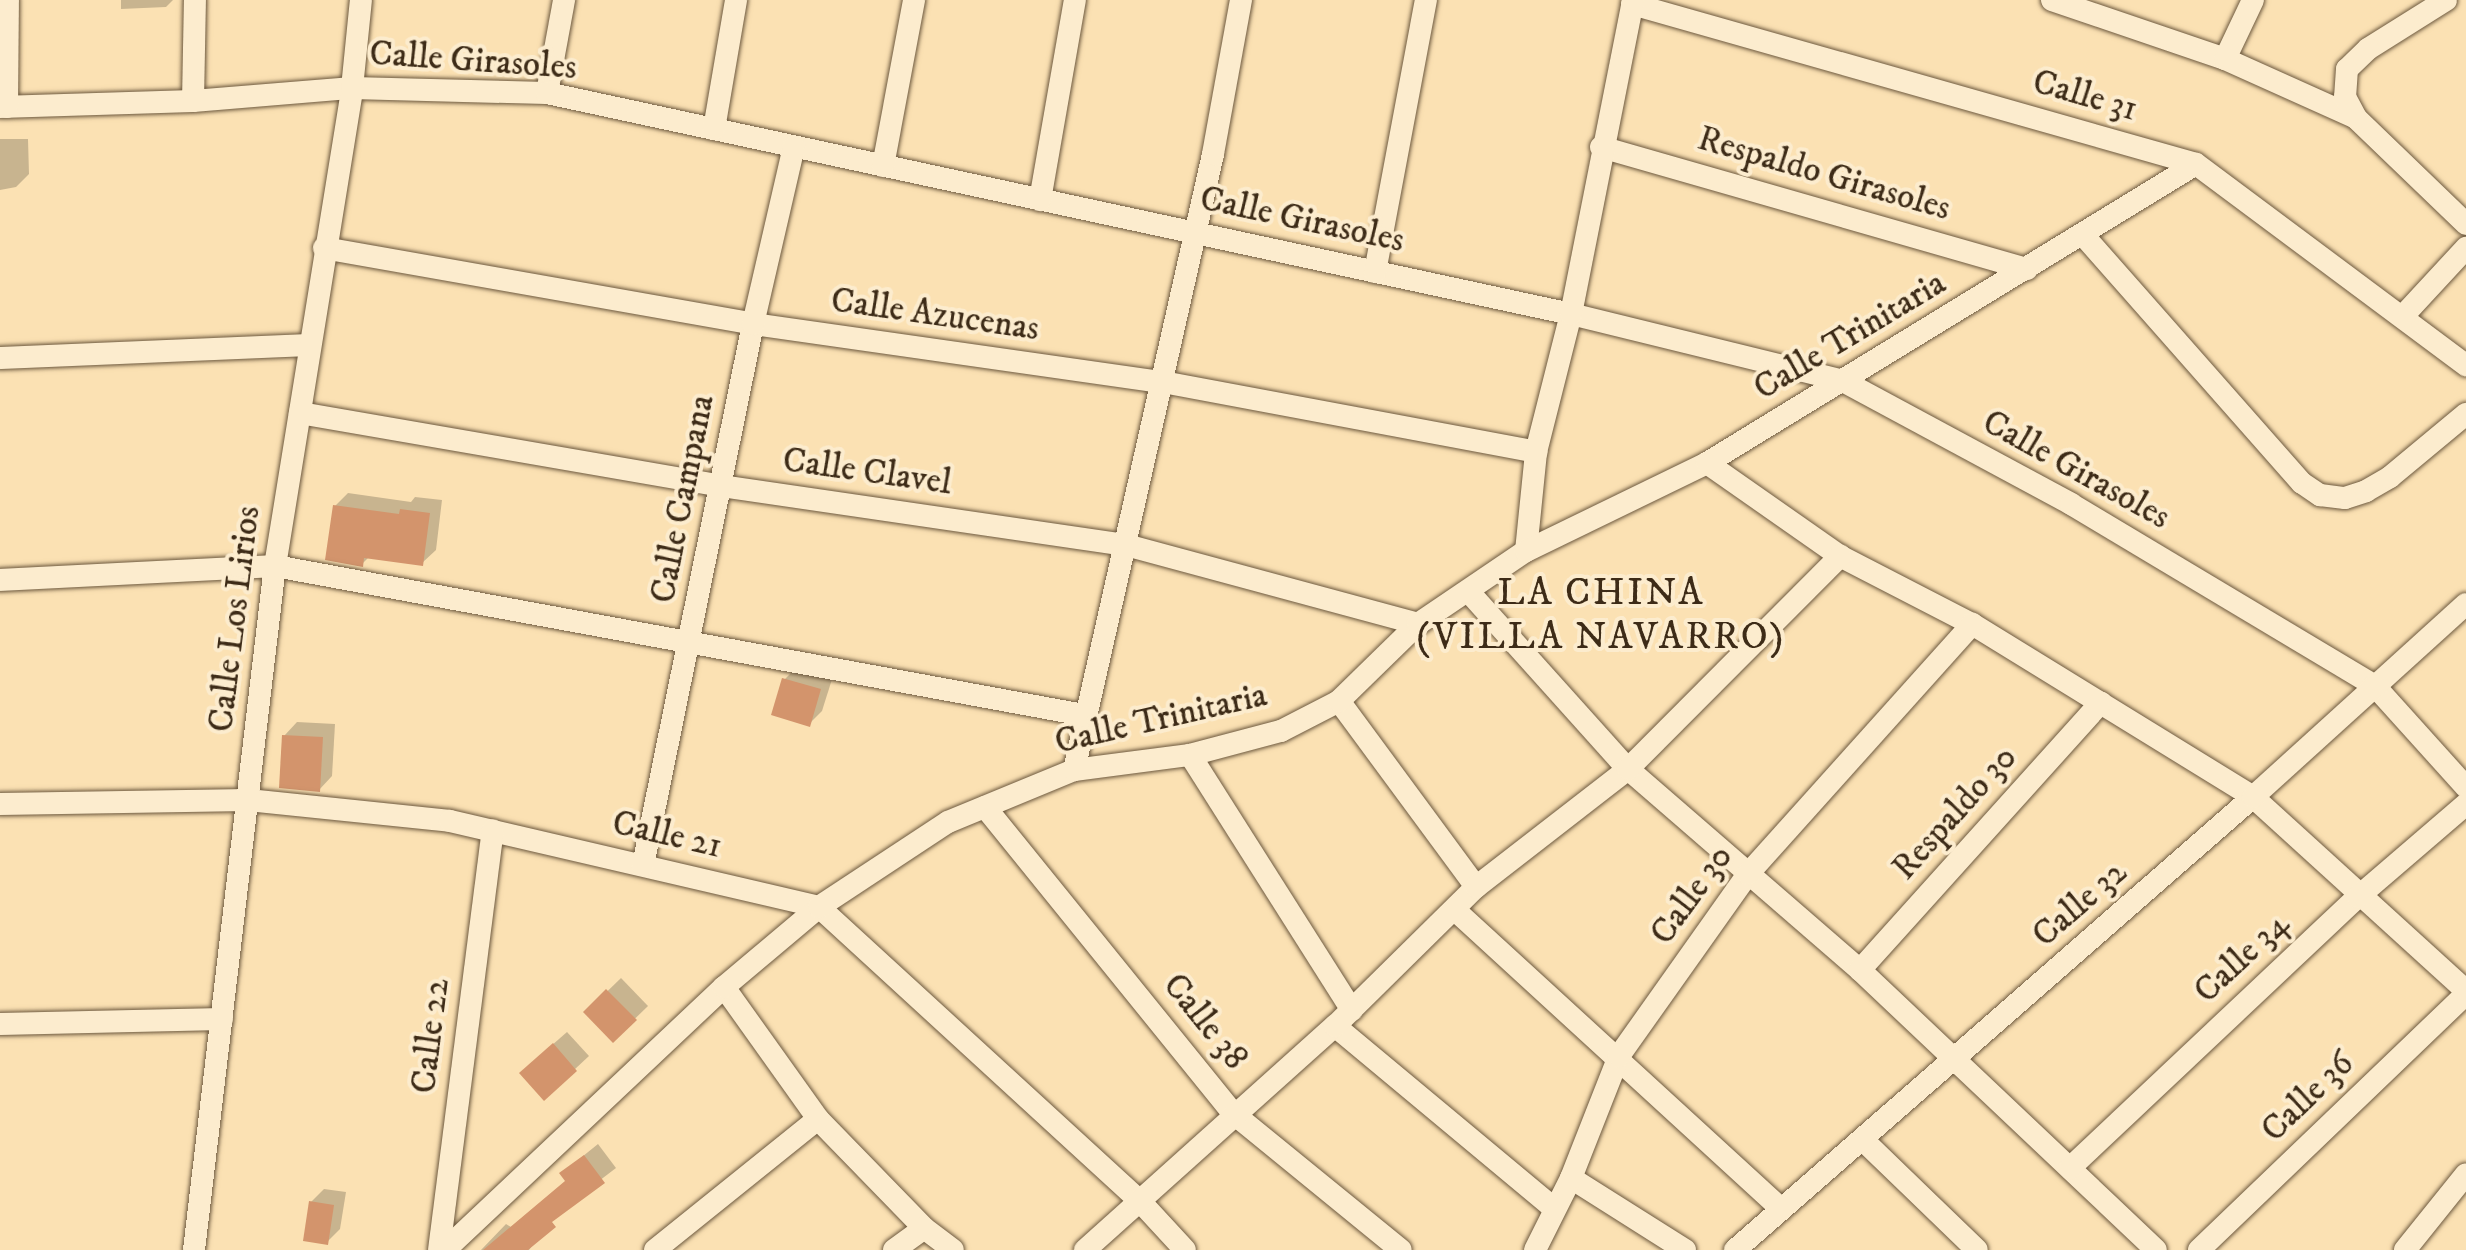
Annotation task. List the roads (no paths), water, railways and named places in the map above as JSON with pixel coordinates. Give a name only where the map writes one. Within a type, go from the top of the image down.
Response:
[{"type":"street","points":[[4,107],[8,0]]},
{"type":"street","points":[[193,101],[195,0]]},
{"type":"street","name":"Calle Los Lirios","points":[[194,1250],[275,566],[352,88],[361,0]]},
{"type":"street","points":[[548,94],[564,0]]},
{"type":"street","points":[[714,130],[736,0]]},
{"type":"street","points":[[883,166],[914,0]]},
{"type":"street","points":[[1040,200],[1075,0]]},
{"type":"street","points":[[1074,770],[1195,233],[1241,0]]},
{"type":"street","points":[[1375,272],[1426,0]]},
{"type":"street","points":[[2052,0],[2225,59],[2356,118]]},
{"type":"street","points":[[2225,59],[2252,0]]},
{"type":"street","points":[[2440,1],[2368,49],[2347,69],[2345,96],[2356,118],[2466,224]]},
{"type":"street","points":[[1526,551],[1536,452],[1571,314],[1632,2]]},
{"type":"street","name":"Calle 31","points":[[1632,2],[2196,164],[2466,365]]},
{"type":"street","name":"Calle Girasoles","points":[[4,107],[193,101],[352,88],[548,94],[1571,314],[1843,381],[2071,504],[2374,686],[2466,787]]},
{"type":"street","name":"Calle Campana","points":[[643,865],[753,324],[794,147]]},
{"type":"street","name":"Respaldo Girasoles","points":[[1601,147],[2028,269]]},
{"type":"street","name":"Calle Trinitaria","points":[[442,1250],[724,986],[819,907],[948,822],[1074,770],[1190,755],[1281,731],[1339,701],[1418,624],[1526,551],[1707,464],[2196,164]]},
{"type":"street","points":[[2084,236],[2302,483],[2320,494],[2345,498],[2390,478],[2466,414]]},
{"type":"street","name":"Calle Azucenas","points":[[324,248],[753,324],[1162,382],[1536,452]]},
{"type":"street","points":[[2404,316],[2466,248]]},
{"type":"street","points":[[0,358],[310,345]]},
{"type":"street","name":"Calle Clavel","points":[[300,414],[721,486],[1126,545],[1418,624]]},
{"type":"street","points":[[1707,464],[1840,556],[1972,624],[2253,798],[2466,992]]},
{"type":"street","points":[[1085,1250],[1138,1198],[1344,1018],[1476,887],[1628,769],[1840,556]]},
{"type":"street","points":[[0,580],[275,566],[1084,715]]},
{"type":"street","points":[[1470,592],[1628,769],[1860,970],[2156,1250]]},
{"type":"street","name":"Calle 32","points":[[1735,1250],[2253,798],[2466,604]]},
{"type":"street","name":"Calle 30","points":[[1535,1250],[1571,1178],[1619,1056],[1748,874],[1972,624]]},
{"type":"street","points":[[1339,701],[1476,887]]},
{"type":"street","name":"Respaldo 30","points":[[1860,970],[2101,702]]},
{"type":"street","points":[[1190,755],[1344,1018],[1555,1210]]},
{"type":"street","name":"Calle 21","points":[[0,804],[248,800],[450,821],[819,907],[1138,1198],[1185,1250]]},
{"type":"street","name":"Calle 34","points":[[2070,1168],[2358,896],[2466,804]]},
{"type":"street","name":"Calle 38","points":[[985,807],[1234,1114],[1401,1250]]},
{"type":"street","name":"Calle 22","points":[[442,1250],[493,830]]},
{"type":"street","points":[[1456,911],[1781,1208]]},
{"type":"street","points":[[724,986],[818,1119],[924,1228],[953,1250]]},
{"type":"street","name":"Calle 36","points":[[2198,1250],[2466,992]]},
{"type":"street","points":[[0,1024],[222,1020]]},
{"type":"street","points":[[655,1250],[818,1119]]},
{"type":"street","points":[[1864,1140],[1976,1250]]},
{"type":"street","points":[[2406,1250],[2466,1174]]},
{"type":"street","points":[[1571,1178],[1685,1250]]},
{"type":"street","points":[[894,1250],[924,1228]]},
{"type":"district","name":"LA CHINA (VILLA NAVARRO)","points":[[1601,616]]}]
